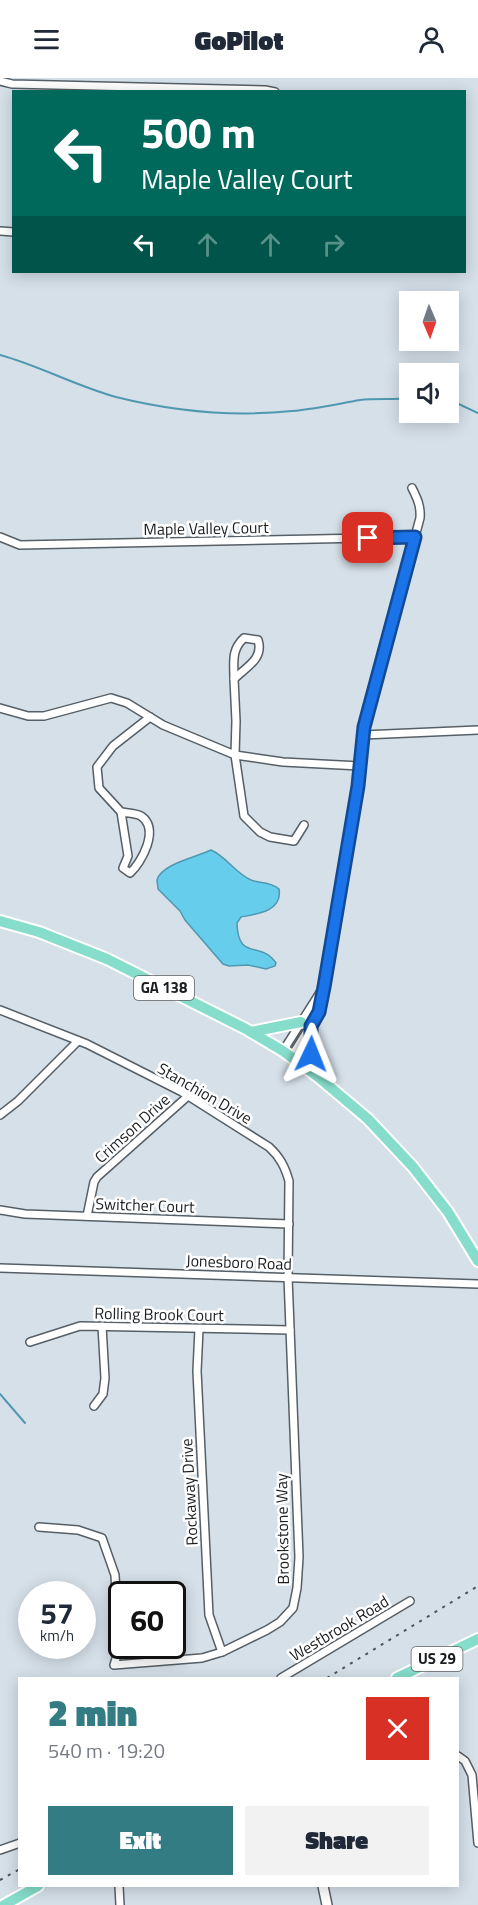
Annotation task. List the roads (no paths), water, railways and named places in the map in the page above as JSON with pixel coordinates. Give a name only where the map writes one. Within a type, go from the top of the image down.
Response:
[{"type":"main road","name":"GA 138","points":[[0,921],[39,932],[108,959],[251,1032],[287,1054],[368,1119],[413,1167],[448,1212],[478,1261]]},
{"type":"main road","points":[[251,1032],[306,1024],[317,1076]]},
{"type":"main road","name":"US 29","points":[[398,1677],[478,1639]]},
{"type":"main road","points":[[4,1905],[36,1887]]},
{"type":"street","points":[[0,81],[12,84],[265,90]]},
{"type":"street","points":[[287,1054],[306,1024],[324,987],[363,735],[421,510],[412,488]]},
{"type":"street","name":"Maple Valley Court","points":[[0,537],[20,545],[415,537]]},
{"type":"street","points":[[234,679],[257,658],[260,648],[258,640],[244,638],[236,645],[234,658],[234,679],[236,721],[235,755],[244,816],[260,832],[270,837],[294,841],[304,825]]},
{"type":"street","points":[[0,708],[28,716],[44,716],[111,698],[127,703],[163,725],[235,755],[283,762],[360,766]]},
{"type":"street","points":[[121,812],[140,816],[146,822],[150,836],[136,868],[130,873],[123,868],[128,856],[121,812],[99,788],[97,767],[113,746],[150,717]]},
{"type":"street","points":[[363,735],[478,730]]},
{"type":"street","name":"Stanchion Drive","points":[[0,1011],[78,1041],[188,1096],[278,1155],[286,1169],[289,1181],[288,1277]]},
{"type":"street","points":[[0,1115],[18,1101],[78,1041]]},
{"type":"street","name":"Crimson Drive","points":[[87,1216],[94,1182],[98,1177],[188,1096]]},
{"type":"street","name":"Switcher Court","points":[[0,1210],[25,1214],[289,1224]]},
{"type":"street","name":"Jonesboro Road","points":[[0,1268],[478,1284]]},
{"type":"street","name":"Brookstone Way","points":[[39,1527],[78,1530],[102,1538],[115,1575],[119,1649],[114,1665],[202,1658],[222,1652],[280,1622],[293,1608],[299,1557],[288,1277]]},
{"type":"street","name":"Rolling Brook Court","points":[[30,1342],[80,1326],[290,1330]]},
{"type":"street","points":[[94,1406],[103,1394],[105,1378],[102,1326]]},
{"type":"street","name":"Rockaway Drive","points":[[199,1329],[197,1371],[209,1615],[222,1652]]},
{"type":"street","name":"Westbrook Road","points":[[283,1677],[410,1601]]},
{"type":"street","points":[[459,1757],[475,1775],[478,1843]]},
{"type":"street","points":[[0,1850],[18,1844]]},
{"type":"street","points":[[119,1887],[120,1905]]},
{"type":"street","points":[[323,1887],[327,1905]]},
{"type":"water","points":[[211,850],[245,877],[279,889],[277,902],[273,907],[261,913],[241,917],[237,923],[241,942],[246,947],[270,956],[276,963],[275,966],[266,969],[248,965],[223,964],[180,911],[158,889],[157,880],[165,870]]},
{"type":"waterway","points":[[0,355],[116,397],[203,412],[270,413],[360,400],[399,398]]},
{"type":"waterway","points":[[459,404],[478,413]]},
{"type":"waterway","points":[[0,1394],[25,1423]]},
{"type":"railway","points":[[329,1677],[478,1586]]},
{"type":"railway","points":[[0,1880],[18,1870]]}]
